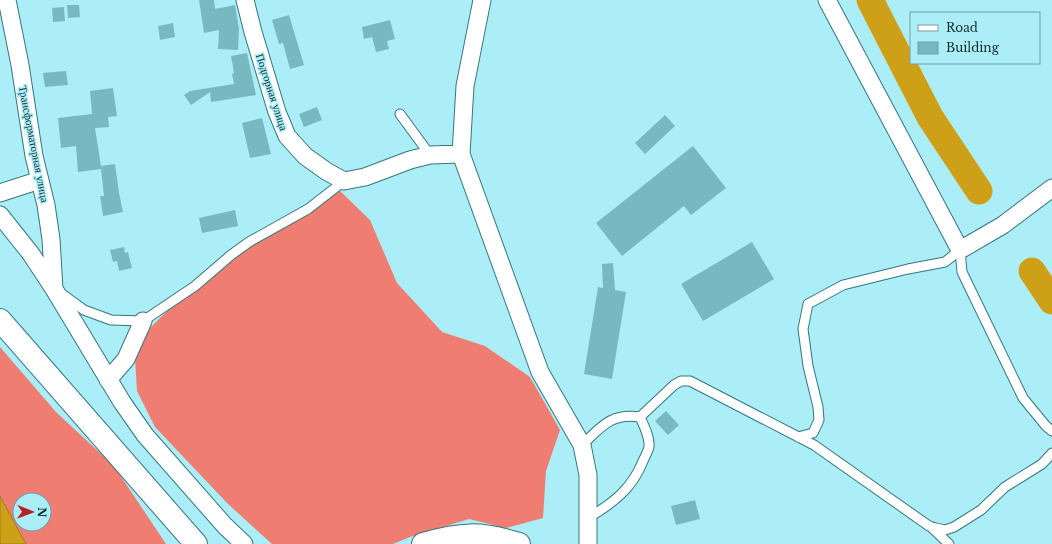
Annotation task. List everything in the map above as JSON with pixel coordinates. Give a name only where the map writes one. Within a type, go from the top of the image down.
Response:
[{"type":"street","name":"Трансформаторная улица","points":[[7,0],[20,65],[34,156],[51,239],[54,289]]},
{"type":"street","name":"Подгорная улица","points":[[245,0],[253,32],[286,136],[305,156],[326,171],[344,181]]},
{"type":"street","points":[[482,0],[465,86],[461,154],[540,372],[582,445],[588,476],[588,544]]},
{"type":"street","points":[[827,0],[960,250],[1003,225],[1052,188]]},
{"type":"street","points":[[344,181],[365,177],[410,160],[430,155],[461,154]]},
{"type":"street","points":[[0,194],[40,180]]},
{"type":"street","points":[[0,215],[31,254],[54,289],[108,380],[145,435],[225,526],[244,544]]},
{"type":"street","points":[[0,320],[196,544]]},
{"type":"street","points":[[108,380],[126,359],[143,321]]},
{"type":"street","points":[[423,544],[446,537],[475,535],[490,536],[519,544]]},
{"type":"lane","points":[[400,114],[430,155]]},
{"type":"lane","points":[[54,289],[84,310],[111,320],[143,321],[195,286],[230,255],[249,242],[308,209],[344,181]]},
{"type":"lane","points":[[960,250],[962,272],[1024,398],[1046,426],[1052,431]]},
{"type":"lane","points":[[798,437],[813,433],[819,420],[818,407],[808,366],[803,329],[808,304],[843,285],[908,269],[945,262],[960,250]]},
{"type":"lane","points":[[640,417],[674,385],[681,381],[690,381],[814,446],[930,526],[949,544]]},
{"type":"lane","points":[[582,445],[600,427],[614,418],[628,415],[640,417]]},
{"type":"lane","points":[[588,518],[611,504],[626,490],[641,468],[649,446],[647,430],[640,417]]},
{"type":"lane","points":[[930,526],[945,530],[954,527],[981,510],[1005,488],[1042,464],[1052,453]]},
{"type":"shaded area","points":[[340,191],[370,220],[397,283],[442,332],[485,346],[530,377],[560,430],[546,471],[543,518],[506,528],[469,519],[410,537],[393,544],[272,544],[228,504],[155,427],[137,391],[135,358],[150,328],[177,301],[240,253]]},
{"type":"shaded area","points":[[0,347],[56,412],[114,466],[166,544],[26,544],[20,532],[52,532],[52,492],[12,492],[12,518],[0,496]]},
{"type":"shaded area","points":[[0,496],[12,518],[12,532],[20,532],[26,544],[0,544]]},
{"type":"building","points":[[199,0],[214,0],[215,9],[235,5],[239,29],[238,50],[218,49],[219,30],[204,33]]},
{"type":"building","points":[[67,5],[79,5],[80,17],[68,18]]},
{"type":"building","points":[[64,7],[65,21],[53,22],[52,8]]},
{"type":"building","points":[[289,15],[304,65],[290,69],[283,43],[279,44],[272,20]]},
{"type":"building","points":[[390,20],[395,39],[387,41],[389,49],[376,52],[372,37],[364,39],[362,27]]},
{"type":"building","points":[[173,23],[175,37],[160,40],[158,26]]},
{"type":"building","points":[[247,53],[256,95],[211,102],[210,92],[191,105],[184,95],[190,91],[234,84],[231,56]]},
{"type":"building","points":[[66,71],[68,85],[45,87],[43,73]]},
{"type":"building","points":[[113,88],[117,116],[108,117],[109,127],[95,128],[101,166],[115,164],[123,212],[103,216],[100,196],[104,196],[101,169],[78,172],[76,146],[61,148],[58,118],[92,114],[90,91]]},
{"type":"building","points":[[317,107],[322,120],[304,127],[299,114]]},
{"type":"building","points":[[665,115],[675,126],[645,154],[635,143]]},
{"type":"building","points":[[262,118],[271,154],[250,158],[242,123]]},
{"type":"building","points":[[693,146],[726,188],[691,215],[684,206],[622,256],[596,223]]},
{"type":"building","points":[[235,210],[238,226],[202,233],[199,218]]},
{"type":"building","points":[[752,242],[774,279],[703,321],[681,284]]},
{"type":"building","points":[[124,247],[125,253],[128,252],[132,268],[119,271],[117,261],[113,262],[110,250]]},
{"type":"building","points":[[613,263],[615,290],[626,292],[612,379],[584,374],[598,287],[603,288],[602,264]]},
{"type":"building","points":[[666,411],[679,425],[668,435],[655,421]]},
{"type":"building","points":[[695,500],[700,519],[676,525],[671,506]]},
{"type":"waterway","points":[[870,0],[930,117],[979,191]]},
{"type":"waterway","points":[[1032,271],[1052,301]]}]
